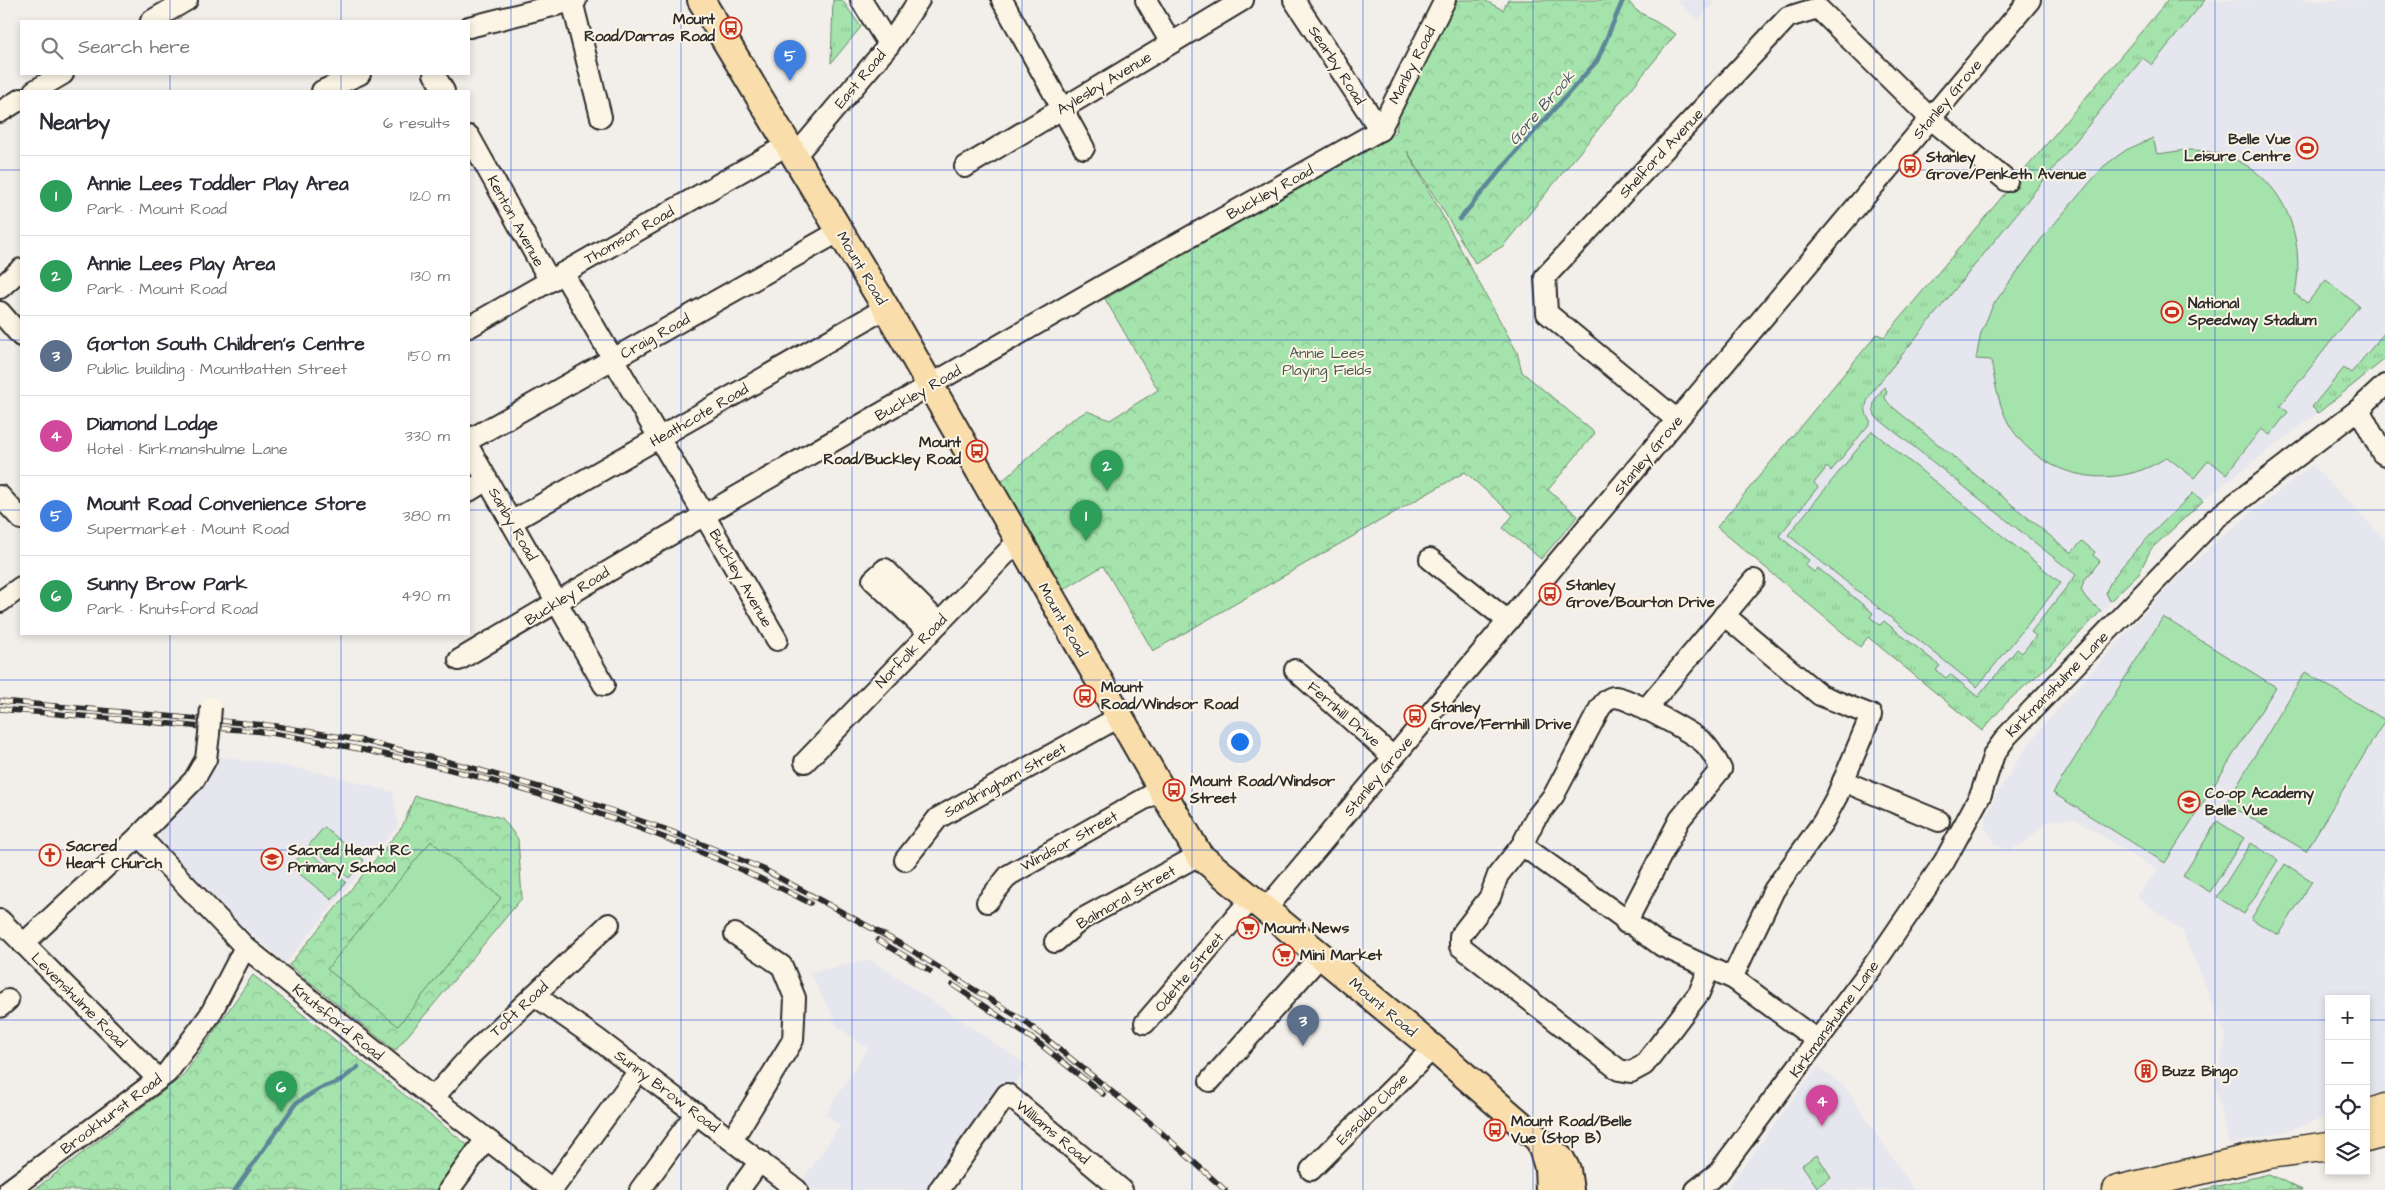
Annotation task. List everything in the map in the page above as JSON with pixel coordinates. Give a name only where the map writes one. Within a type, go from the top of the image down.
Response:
[{"type":"highway","points":[[2370,1114],[2385,1108]]},
{"type":"highway","points":[[2370,1120],[2385,1118]]},
{"type":"highway","points":[[2269,1154],[2325,1132]]},
{"type":"highway","points":[[2370,1137],[2385,1133]]},
{"type":"highway","points":[[2117,1190],[2269,1154],[2325,1147]]},
{"type":"main road","name":"Mount Road","points":[[702,0],[886,308],[1198,855],[1433,1048],[1561,1159],[1567,1170],[1570,1190]]},
{"type":"main road","points":[[1540,1142],[1548,1167],[1549,1190]]},
{"type":"street","points":[[153,20],[187,0]]},
{"type":"street","points":[[861,0],[889,45]]},
{"type":"street","name":"East Road","points":[[792,149],[889,45],[919,0]]},
{"type":"street","points":[[1002,0],[1084,148]]},
{"type":"street","points":[[1146,0],[1171,43]]},
{"type":"street","name":"Aylesby Avenue","points":[[965,167],[1242,0]]},
{"type":"street","name":"Searby Road","points":[[1294,0],[1380,130]]},
{"type":"street","name":"Manby Road","points":[[1380,130],[1445,0]]},
{"type":"street","points":[[470,27],[574,1],[601,117]]},
{"type":"street","name":"Stanley Grove","points":[[1259,904],[1394,757],[1931,119],[2024,2]]},
{"type":"street","name":"Shelford Avenue","points":[[1677,420],[1547,313],[1545,277],[1788,17],[1818,8],[1931,119]]},
{"type":"street","points":[[36,90],[62,75]]},
{"type":"street","points":[[324,90],[358,75]]},
{"type":"street","points":[[435,75],[443,90]]},
{"type":"street","points":[[0,112],[20,100]]},
{"type":"street","points":[[1931,119],[2007,181]]},
{"type":"street","name":"Buckley Road","points":[[459,660],[547,609],[557,600],[930,385],[1380,130]]},
{"type":"street","name":"Kenton Avenue","points":[[470,138],[556,277],[613,359]]},
{"type":"street","name":"Thomson Road","points":[[470,326],[556,277],[792,149]]},
{"type":"street","name":"Craig Road","points":[[470,439],[840,231]]},
{"type":"street","points":[[0,288],[20,270]]},
{"type":"street","name":"Heathcote Road","points":[[511,522],[886,308]]},
{"type":"street","points":[[0,312],[20,335]]},
{"type":"street","name":"Buckley Avenue","points":[[613,359],[777,640]]},
{"type":"street","name":"Kirkmanshulme Lane","points":[[1696,1190],[1719,1172],[1873,966],[1944,862],[1981,794],[1994,754],[2007,736],[2215,519],[2358,409],[2385,385]]},
{"type":"street","points":[[2358,409],[2382,453],[2385,455]]},
{"type":"street","name":"Sanby Road","points":[[470,450],[604,685]]},
{"type":"street","points":[[470,489],[487,480]]},
{"type":"street","points":[[0,496],[20,518]]},
{"type":"street","name":"Norfolk Road","points":[[805,762],[1018,541]]},
{"type":"street","points":[[1430,559],[1508,621]]},
{"type":"street","points":[[1646,710],[1754,580]]},
{"type":"street","points":[[0,602],[20,588]]},
{"type":"street","points":[[1724,615],[1820,695],[1870,715],[1843,781],[1822,822],[1774,890],[1732,978]]},
{"type":"street","name":"Fernhill Drive","points":[[1295,670],[1394,757]]},
{"type":"street","points":[[1626,923],[1680,819],[1721,769],[1712,753],[1702,742],[1646,710],[1616,697],[1608,698],[1600,708],[1554,796],[1535,819],[1522,845],[1498,875],[1490,897],[1460,936],[1460,946],[1619,1070],[1631,1072],[1644,1065],[1699,993],[1709,969]]},
{"type":"street","points":[[23,944],[139,836],[194,780],[206,758],[212,702]]},
{"type":"street","name":"Sandringham Street","points":[[905,860],[938,818],[1119,717]]},
{"type":"street","points":[[1843,781],[1939,821]]},
{"type":"street","name":"Windsor Street","points":[[987,902],[1009,874],[1160,790]]},
{"type":"street","name":"Knutsford Road","points":[[139,836],[245,947],[433,1098],[552,1190]]},
{"type":"street","points":[[1522,845],[1626,923],[1662,946],[1732,978],[1818,1041]]},
{"type":"street","name":"Balmoral Street","points":[[1055,942],[1082,920],[1198,855]]},
{"type":"street","name":"Odette Street","points":[[1145,1022],[1259,904]]},
{"type":"street","name":"Levenshulme Road","points":[[0,920],[158,1079]]},
{"type":"street","name":"Toft Road","points":[[433,1098],[474,1052],[609,924]]},
{"type":"street","points":[[732,1140],[793,1040],[795,998],[782,966],[736,934]]},
{"type":"street","name":"Brookhurst Road","points":[[9,1190],[167,1073],[210,1014],[245,947]]},
{"type":"street","points":[[1210,1081],[1320,954]]},
{"type":"street","name":"Sunny Brow Road","points":[[534,995],[696,1113],[797,1190]]},
{"type":"street","name":"Essoldo Close","points":[[1311,1170],[1433,1048]]},
{"type":"street","points":[[552,1190],[639,1071]]},
{"type":"street","name":"Williams Road","points":[[942,1189],[1007,1094],[1122,1190]]},
{"type":"street","points":[[640,1190],[696,1113]]},
{"type":"street","points":[[449,1190],[486,1139]]},
{"type":"street","points":[[739,1190],[760,1161]]},
{"type":"shaded area","points":[[1676,0],[1716,0],[1699,20]]},
{"type":"shaded area","points":[[2168,0],[2385,0],[2385,359],[2353,386],[2212,493],[2186,515],[2151,549],[2139,573],[2067,648],[2008,701],[1982,731],[1868,637],[1860,647],[1717,527],[1877,334],[1884,337]]},
{"type":"shaded area","name":"Co-op Academy Belle Vue","points":[[2312,465],[2385,539],[2385,1096],[2370,1102],[2370,995],[2325,995],[2325,1117],[2283,1132],[2229,1145],[2215,1084],[2226,1034],[2182,931],[2136,896],[2158,871],[2075,819],[2053,820],[2045,823],[2023,845],[2009,850],[1993,844],[1995,841],[1985,828],[1985,820],[1997,794],[2023,752],[2048,720],[2168,587],[2220,538]]},
{"type":"shaded area","name":"Sacred Heart RC Primary School","points":[[218,756],[253,762],[253,760],[327,774],[393,792],[398,825],[286,963],[226,913],[160,843],[160,832],[195,795]]},
{"type":"shaded area","points":[[871,960],[1027,1065],[1013,1089],[940,1190],[813,1190],[802,1181],[840,1126],[825,1114],[868,1048],[838,1027],[810,972]]},
{"type":"shaded area","points":[[1817,1067],[1844,1086],[1914,1190],[1726,1190]]},
{"type":"green space","points":[[833,0],[842,0],[861,27],[831,63]]},
{"type":"green space","name":"Annie Lees Playing Fields","points":[[1450,0],[1484,0],[1503,10],[1508,0],[1627,0],[1636,10],[1676,34],[1503,246],[1475,263],[1407,151],[1517,352],[1522,372],[1595,433],[1548,490],[1578,516],[1541,559],[1503,528],[1513,515],[1465,472],[1153,651],[1103,566],[1061,591],[1000,483],[1065,424],[1087,411],[1110,420],[1158,390],[1105,299],[1396,132],[1398,118]]},
{"type":"green space","points":[[2168,0],[2205,0],[2152,65],[2143,58],[1875,388],[1866,405],[1866,413],[1871,422],[1831,471],[1827,467],[1814,483],[1818,487],[1779,536],[1809,560],[1805,565],[1814,572],[1818,568],[1873,613],[1870,617],[1880,625],[1884,621],[1940,666],[1936,670],[1946,678],[1950,674],[1978,697],[2017,649],[2022,653],[2036,636],[2031,632],[2076,575],[1876,417],[1873,409],[1874,405],[1884,387],[1887,391],[1885,398],[1889,404],[2071,553],[2082,541],[2095,552],[2093,555],[2100,561],[2084,581],[2081,590],[2086,598],[2101,611],[2051,663],[2008,701],[1982,731],[1868,637],[1860,647],[1717,527],[1877,334],[1884,337]]},
{"type":"green space","name":"National Speedway Stadium","points":[[2153,138],[2157,154],[2191,150],[2219,154],[2243,163],[2262,177],[2278,196],[2289,217],[2296,241],[2298,267],[2295,294],[2307,303],[2326,280],[2359,306],[2280,406],[2288,412],[2270,435],[2261,429],[2226,474],[2209,460],[2194,478],[2167,457],[2147,468],[2126,475],[2104,477],[2082,475],[2061,469],[2041,459],[2024,444],[2010,426],[2000,402],[1991,360],[1976,359],[1981,333],[1993,305],[2042,238],[2104,166],[2126,150]]},
{"type":"green space","points":[[2385,332],[2385,359],[2318,413],[2312,407],[2344,368],[2351,373]]},
{"type":"green space","points":[[1872,431],[2061,583],[1977,687],[1788,535]]},
{"type":"green space","points":[[2193,493],[2203,501],[2151,549],[2139,573],[2110,601],[2106,593],[2110,583],[2119,571],[2144,542]]},
{"type":"green space","points":[[2163,617],[2276,687],[2165,863],[2053,793]]},
{"type":"green space","points":[[2305,672],[2385,720],[2306,851],[2226,803]]},
{"type":"green space","points":[[415,796],[502,818],[518,839],[522,898],[395,1051],[289,965],[402,827]]},
{"type":"green space","points":[[2217,821],[2244,838],[2210,892],[2183,876]]},
{"type":"green space","points":[[324,827],[364,860],[349,878],[309,845]]},
{"type":"green space","points":[[431,841],[501,898],[398,1026],[327,969]]},
{"type":"green space","points":[[2251,843],[2278,860],[2244,914],[2217,897]]},
{"type":"green space","points":[[306,849],[346,882],[332,900],[291,867]]},
{"type":"green space","points":[[2285,864],[2312,881],[2279,935],[2251,919]]},
{"type":"green space","points":[[253,975],[470,1147],[440,1190],[34,1190],[183,1076]]},
{"type":"green space","points":[[1817,1155],[1831,1177],[1817,1187],[1802,1165]]},
{"type":"green space","points":[[2269,1174],[2302,1190],[2201,1190]]},
{"type":"waterway","name":"Gore Brook","points":[[1460,219],[1508,161],[1597,61],[1623,0]]},
{"type":"waterway","name":"Gore Brook","points":[[235,1190],[296,1103],[319,1089],[340,1081],[358,1067]]},
{"type":"railway","points":[[0,701],[276,726],[364,741],[469,767],[570,796],[670,831],[763,869],[906,947],[1023,1020],[1153,1125],[1225,1190]]},
{"type":"railway","points":[[0,709],[268,733],[345,746],[413,761],[482,778],[618,820],[684,845],[810,903]]},
{"type":"railway","points":[[878,940],[930,971]]},
{"type":"railway","points":[[953,985],[1040,1044],[1103,1094]]},
{"type":"place","name":"Mount Road/Darras Road","points":[[731,28]]},
{"type":"place","name":"Mount Road Convenience Store","points":[[790,81]]},
{"type":"place","name":"Belle Vue Leisure Centre","points":[[2307,148]]},
{"type":"place","name":"Stanley Grove/Penketh Avenue","points":[[1910,166]]},
{"type":"place","name":"National Speedway Stadium","points":[[2172,312]]},
{"type":"place","name":"Mount Road/Buckley Road","points":[[977,451]]},
{"type":"place","name":"Annie Lees Play Area","points":[[1107,491]]},
{"type":"place","name":"Annie Lees Toddler Play Area","points":[[1086,541]]},
{"type":"place","name":"Stanley Grove/Bourton Drive","points":[[1550,594]]},
{"type":"place","name":"Mount Road/Windsor Road","points":[[1085,696]]},
{"type":"place","name":"Stanley Grove/Fernhill Drive","points":[[1415,716]]},
{"type":"place","name":"Mount Road/Windsor Street","points":[[1174,790]]},
{"type":"place","name":"Co-op Academy Belle Vue","points":[[2189,802]]},
{"type":"place","name":"Sacred Heart Church","points":[[50,855]]},
{"type":"place","name":"Sacred Heart RC Primary School","points":[[272,859]]},
{"type":"place","name":"Mount News","points":[[1248,928]]},
{"type":"place","name":"Mini Market","points":[[1284,955]]},
{"type":"place","name":"Gorton South Children's Centre","points":[[1303,1046]]},
{"type":"place","name":"Buzz Bingo","points":[[2146,1071]]},
{"type":"place","name":"Sunny Brow Park","points":[[281,1112]]},
{"type":"place","name":"Diamond Lodge","points":[[1822,1126]]},
{"type":"place","name":"Mount Road/Belle Vue (Stop B)","points":[[1495,1130]]}]
